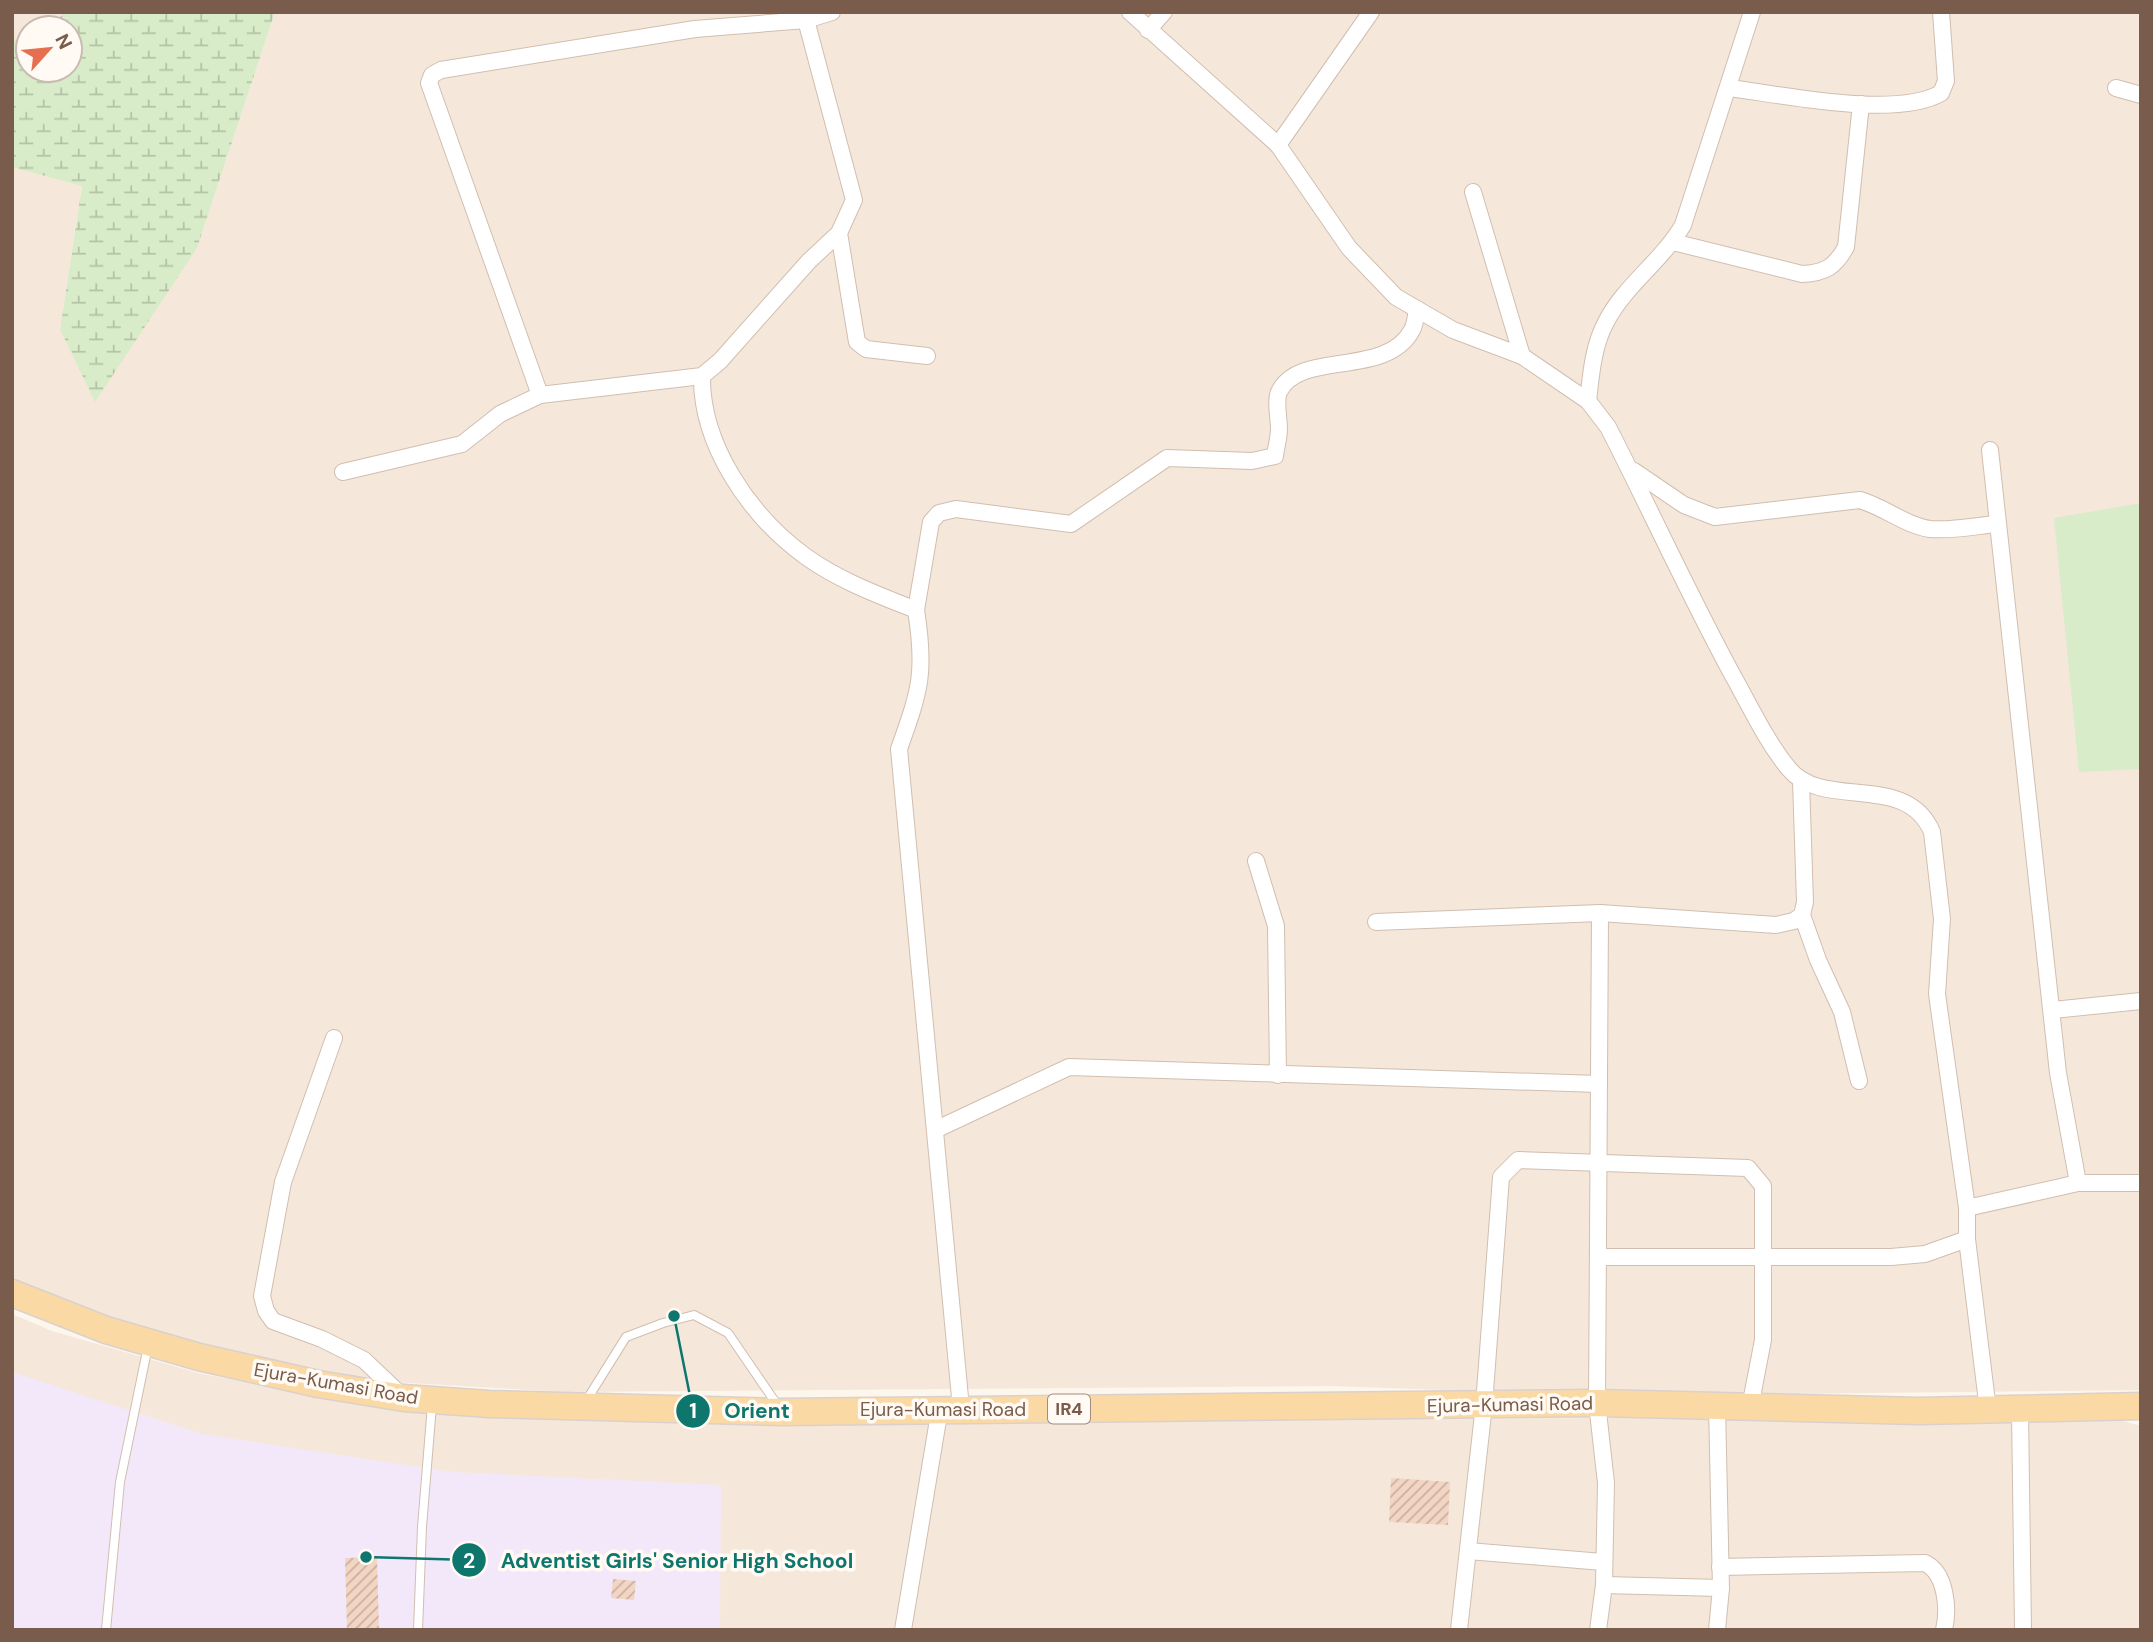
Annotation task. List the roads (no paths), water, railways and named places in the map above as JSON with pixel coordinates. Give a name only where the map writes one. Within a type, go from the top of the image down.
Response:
[{"type":"main road","name":"Ejura-Kumasi Road","points":[[12,1293],[148,1343],[318,1384],[404,1398],[582,1407],[781,1412],[951,1408],[1597,1403],[1988,1410],[2141,1406]]},
{"type":"street","points":[[689,12],[695,29]]},
{"type":"street","points":[[540,395],[429,83],[432,75],[441,70],[695,29],[806,20],[832,12]]},
{"type":"street","points":[[1129,12],[1278,145],[1349,247],[1396,297],[1453,330],[1522,356],[1588,401],[1608,427],[1716,645],[1765,734],[1801,781],[1805,902],[1802,915],[1818,960],[1842,1012],[1860,1081]]},
{"type":"street","points":[[1148,30],[1164,12]]},
{"type":"street","points":[[1278,145],[1371,12]]},
{"type":"street","points":[[1588,401],[1593,360],[1605,323],[1621,300],[1673,242],[1684,225],[1730,89],[1752,12]]},
{"type":"street","points":[[1730,89],[1861,104],[1927,101],[1941,93],[1946,81],[1941,12]]},
{"type":"street","points":[[343,472],[462,444],[500,414],[540,395],[702,376],[720,361],[809,261],[839,233],[854,200],[806,20]]},
{"type":"street","points":[[2116,88],[2141,95]]},
{"type":"street","points":[[1673,242],[1802,274],[1821,273],[1837,263],[1846,247],[1861,104]]},
{"type":"street","points":[[1473,192],[1522,356]]},
{"type":"street","points":[[839,233],[858,342],[866,349],[927,356]]},
{"type":"street","points":[[908,1628],[951,1408],[935,1130],[899,749],[920,690],[923,652],[916,610],[931,522],[939,513],[956,509],[1071,524],[1167,458],[1252,461],[1275,456],[1279,433],[1278,393],[1288,379],[1316,368],[1365,361],[1395,349],[1412,330],[1417,309]]},
{"type":"street","points":[[702,376],[702,397],[718,452],[761,516],[804,556],[861,589],[916,610]]},
{"type":"street","points":[[1990,450],[2058,1073],[2078,1183]]},
{"type":"street","points":[[1629,467],[1685,505],[1715,517],[1860,500],[1883,506],[1909,523],[1931,529],[1996,524]]},
{"type":"street","points":[[1801,781],[1908,803],[1927,820],[1932,832],[1942,919],[1937,994],[1967,1208],[1966,1239],[1988,1410]]},
{"type":"street","points":[[1256,861],[1276,926],[1278,1075]]},
{"type":"street","points":[[1376,922],[1600,913],[1776,925],[1794,921],[1802,915]]},
{"type":"street","points":[[1598,1630],[1604,1585],[1606,1483],[1597,1403],[1600,913]]},
{"type":"street","points":[[2053,1010],[2141,1001]]},
{"type":"street","points":[[334,1038],[283,1182],[262,1296],[265,1311],[273,1321],[322,1339],[364,1360],[404,1398]]},
{"type":"street","points":[[935,1130],[1069,1067],[1599,1084]]},
{"type":"street","points":[[1459,1630],[1485,1405],[1501,1177],[1518,1160],[1748,1168],[1763,1186],[1763,1340],[1749,1407]]},
{"type":"street","points":[[1967,1208],[2078,1183],[2141,1183]]},
{"type":"street","points":[[1598,1257],[1925,1254],[1966,1239]]},
{"type":"street","points":[[1717,1406],[1721,1588],[1717,1630]]},
{"type":"street","points":[[2020,1410],[2023,1630]]},
{"type":"street","points":[[1468,1551],[1603,1562]]},
{"type":"street","points":[[1720,1567],[1925,1563],[1934,1567],[1943,1583],[1944,1630]]},
{"type":"street","points":[[1604,1585],[1721,1588]]},
{"type":"lane","points":[[582,1407],[626,1337],[663,1322],[694,1315],[728,1332],[781,1412]]},
{"type":"lane","points":[[106,1630],[120,1482],[148,1343]]},
{"type":"lane","points":[[418,1630],[422,1527],[433,1399]]},
{"type":"place","name":"Orient","points":[[674,1316]]},
{"type":"place","name":"Adventist Girls' Senior High School","points":[[366,1557]]}]
